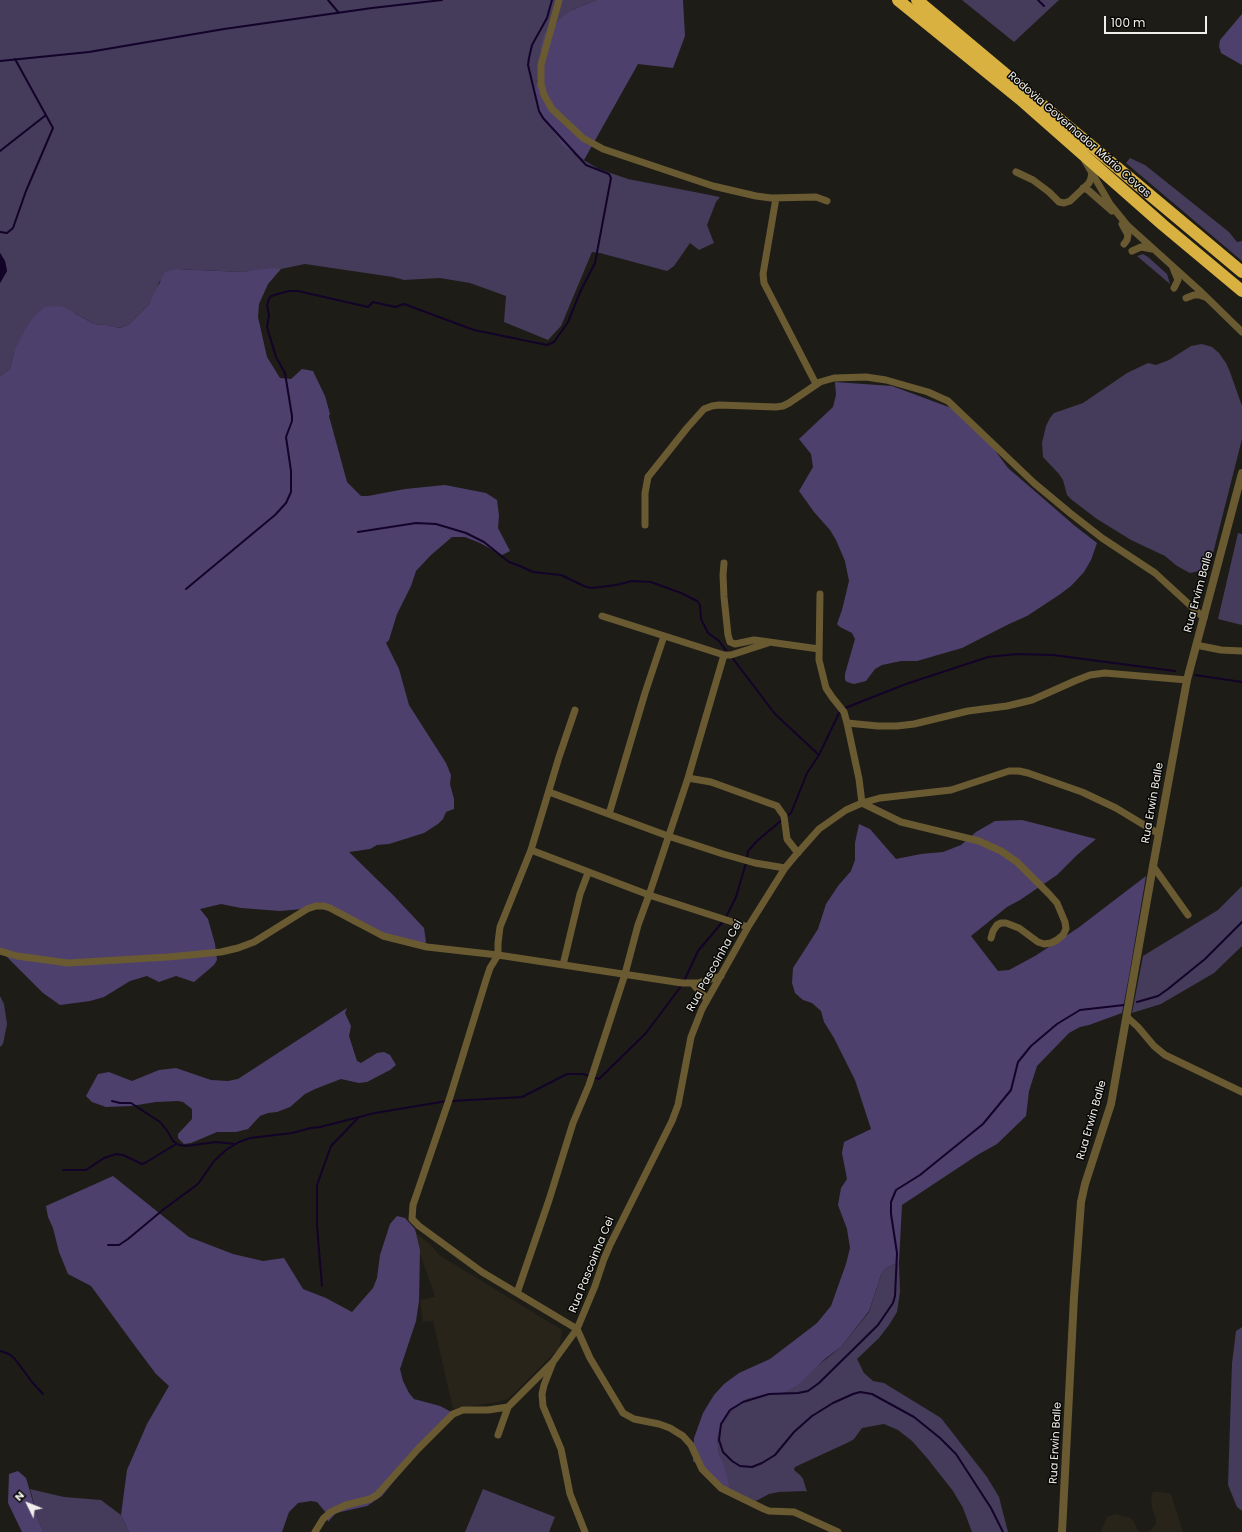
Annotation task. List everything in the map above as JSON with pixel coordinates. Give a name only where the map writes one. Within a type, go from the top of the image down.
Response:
[{"type":"highway","name":"Rodovia Governador Mário Covas","points":[[898,0],[1020,99],[1163,225],[1242,291]]},
{"type":"highway","name":"Rodovia Governador Mário Covas","points":[[917,0],[1242,272]]},
{"type":"street","points":[[559,0],[541,65],[541,84],[544,95],[552,109],[576,133],[603,149],[697,182],[743,194],[776,198],[816,197],[827,201]]},
{"type":"street","points":[[1080,152],[1110,204],[1127,225]]},
{"type":"street","points":[[1016,172],[1024,175],[1041,186],[1062,203],[1066,203],[1070,201],[1090,180],[1092,172]]},
{"type":"street","points":[[1083,188],[1088,190],[1209,299],[1242,332]]},
{"type":"street","points":[[776,198],[764,274],[764,283],[816,384]]},
{"type":"street","points":[[1115,214],[1128,235],[1124,244]]},
{"type":"street","points":[[1132,252],[1141,247],[1154,250]]},
{"type":"street","points":[[1170,264],[1178,280],[1174,288]]},
{"type":"street","points":[[1186,298],[1198,295],[1209,299]]},
{"type":"street","points":[[645,525],[645,493],[648,477],[704,409],[719,405],[783,406],[816,384],[834,378],[866,378],[886,380],[928,392],[948,401],[1034,483],[1102,538],[1160,577],[1204,618]]},
{"type":"street","name":"Rua Ervim Balle","points":[[1180,718],[1187,680],[1241,485],[1242,473]]},
{"type":"street","points":[[724,563],[724,597],[730,642],[735,644],[754,640],[772,641],[819,649]]},
{"type":"street","points":[[820,594],[819,660],[826,688],[844,712],[848,723],[862,803],[901,822],[979,841],[1002,851],[1017,862],[1057,903],[1065,922],[1066,929],[1063,935],[1051,943],[1044,944],[1038,942],[1020,928],[1006,923],[996,925],[992,938]]},
{"type":"street","points":[[602,616],[724,655],[731,655],[772,641]]},
{"type":"street","points":[[609,814],[645,693],[664,636]]},
{"type":"street","points":[[1196,645],[1221,650],[1242,651]]},
{"type":"street","points":[[517,1293],[550,1200],[573,1123],[589,1085],[625,974],[638,925],[688,778],[724,655]]},
{"type":"street","points":[[848,723],[897,726],[914,724],[968,711],[1007,706],[1032,700],[1090,675],[1105,673],[1187,680]]},
{"type":"street","points":[[575,710],[531,850],[500,927],[498,955],[490,968],[486,980],[450,1097],[412,1211],[412,1219],[419,1226],[482,1272],[577,1329],[590,1358],[623,1413],[634,1419],[659,1424],[670,1428],[684,1436],[691,1445],[702,1469],[720,1488],[769,1511],[794,1512],[838,1532]]},
{"type":"street","name":"Rua Erwin Balle","points":[[1062,1532],[1074,1297],[1081,1202],[1084,1184],[1111,1104],[1180,718]]},
{"type":"street","name":"Rua Pascoinha Cei","points":[[585,1532],[570,1494],[561,1449],[546,1414],[542,1400],[544,1385],[553,1362],[577,1329],[610,1245],[672,1121],[679,1098],[691,1037],[702,1009],[748,927],[785,868],[819,829],[846,810],[862,803],[880,798],[951,790],[965,787],[997,774],[1019,771],[1043,778],[1094,797],[1116,808],[1159,834]]},
{"type":"street","points":[[688,778],[711,782],[777,806],[784,816],[786,839],[798,853]]},
{"type":"street","points":[[549,792],[668,836],[739,859],[785,868]]},
{"type":"street","points":[[531,850],[649,895],[748,927]]},
{"type":"street","points":[[1153,866],[1188,915]]},
{"type":"street","points":[[563,965],[580,894],[588,873]]},
{"type":"street","points":[[0,951],[16,956],[68,963],[221,952],[254,942],[307,909],[316,906],[324,906],[383,936],[427,947],[498,955],[670,982],[693,984],[721,976]]},
{"type":"street","points":[[693,984],[707,999]]},
{"type":"street","points":[[1127,1017],[1138,1027],[1154,1046],[1165,1055],[1242,1092]]},
{"type":"street","points":[[498,1435],[508,1408],[553,1362]]},
{"type":"street","points":[[316,1532],[324,1519],[331,1512],[370,1499],[377,1495],[418,1449],[457,1412],[508,1408]]},
{"type":"shaded area","points":[[0,0],[596,0],[572,10],[545,59],[537,82],[536,106],[548,124],[575,155],[599,169],[628,179],[720,197],[716,202],[707,225],[714,243],[699,250],[690,243],[674,266],[667,271],[592,252],[561,326],[548,340],[504,322],[506,296],[470,283],[440,278],[404,280],[393,277],[305,264],[281,269],[242,272],[176,269],[159,282],[156,292],[149,304],[128,325],[118,328],[94,324],[75,313],[14,352],[10,369],[0,376],[0,283],[7,271],[5,261],[0,253]]},
{"type":"shaded area","points":[[596,0],[683,0],[685,36],[673,68],[638,64],[584,160],[563,146],[536,106],[535,89],[545,59],[540,49],[544,34],[556,22],[572,10]]},
{"type":"shaded area","points":[[962,0],[1059,0],[1014,42]]},
{"type":"shaded area","points":[[1242,14],[1242,65],[1221,53],[1219,46],[1220,40]]},
{"type":"shaded area","points":[[1130,158],[1145,165],[1229,232],[1237,242],[1242,241],[1242,261],[1126,163]]},
{"type":"shaded area","points":[[0,253],[5,261],[7,271],[0,283]]},
{"type":"shaded area","points":[[1143,254],[1167,274],[1170,284],[1137,256]]},
{"type":"shaded area","points":[[271,268],[281,269],[268,284],[259,304],[258,317],[267,357],[280,378],[291,379],[302,369],[313,371],[325,396],[347,482],[361,496],[405,489],[445,485],[486,493],[497,500],[499,516],[498,528],[510,551],[502,555],[465,537],[452,537],[431,555],[416,571],[411,586],[397,614],[389,640],[386,643],[399,669],[409,705],[446,763],[451,775],[450,784],[454,799],[454,809],[446,812],[443,819],[438,824],[424,833],[389,844],[377,845],[370,849],[349,852],[424,928],[426,942],[419,948],[380,937],[329,910],[314,908],[280,911],[241,908],[221,904],[200,909],[208,919],[215,944],[217,960],[214,965],[194,982],[176,976],[159,982],[147,976],[130,981],[104,997],[90,1001],[60,1005],[43,993],[0,950],[0,376],[10,369],[14,352],[26,328],[34,316],[45,307],[64,307],[94,324],[119,328],[128,325],[149,304],[165,272],[176,269],[242,272]]},
{"type":"shaded area","points":[[1202,344],[1212,347],[1219,353],[1230,372],[1242,406],[1242,439],[1209,569],[1190,573],[1177,566],[1165,556],[1131,540],[1097,519],[1072,500],[1067,495],[1063,480],[1059,474],[1043,457],[1042,443],[1046,426],[1054,413],[1083,403],[1127,373],[1148,363],[1156,365],[1169,360],[1191,346]]},
{"type":"shaded area","points":[[835,382],[892,386],[954,409],[994,449],[1008,468],[1097,543],[1091,560],[1084,572],[1071,586],[1027,616],[962,648],[917,661],[901,661],[882,665],[875,669],[866,681],[854,684],[847,682],[845,680],[845,674],[855,639],[852,633],[837,624],[849,581],[845,561],[830,530],[814,512],[799,491],[813,467],[811,454],[799,439],[833,407],[836,395]]},
{"type":"shaded area","points":[[1238,533],[1242,534],[1242,625],[1218,619]]},
{"type":"shaded area","points":[[1022,820],[1096,839],[1057,875],[1007,907],[971,936],[998,971],[1009,970],[1035,956],[1078,928],[1146,876],[1122,1013],[1080,1027],[1069,1033],[1037,1066],[1029,1091],[1026,1116],[997,1144],[979,1154],[902,1205],[899,1262],[885,1269],[881,1275],[869,1311],[841,1347],[826,1358],[799,1384],[784,1393],[746,1399],[733,1409],[721,1426],[717,1438],[719,1453],[726,1472],[730,1491],[693,1461],[694,1438],[703,1413],[714,1395],[724,1384],[739,1373],[770,1359],[817,1323],[831,1306],[850,1248],[847,1229],[838,1205],[841,1188],[847,1179],[842,1153],[844,1142],[871,1129],[855,1080],[834,1038],[824,1022],[821,1011],[812,1003],[803,1000],[795,993],[792,983],[793,968],[818,929],[826,904],[838,886],[851,871],[855,860],[855,843],[859,824],[870,829],[896,859],[921,854],[943,852],[961,845],[976,832],[995,821]]},
{"type":"shaded area","points":[[1242,886],[1242,946],[1214,973],[1161,1004],[1132,1013],[1143,956],[1218,910]]},
{"type":"shaded area","points":[[0,996],[4,1004],[7,1024],[3,1044],[0,1047]]},
{"type":"shaded area","points":[[347,1008],[345,1013],[351,1026],[349,1036],[357,1061],[361,1063],[377,1053],[384,1052],[390,1055],[396,1065],[390,1070],[367,1082],[359,1083],[341,1079],[315,1089],[305,1094],[290,1107],[260,1116],[248,1129],[236,1132],[217,1132],[191,1143],[184,1144],[178,1138],[178,1134],[192,1119],[192,1109],[183,1102],[156,1102],[131,1106],[106,1107],[92,1102],[86,1096],[98,1074],[109,1072],[132,1081],[159,1070],[176,1068],[211,1080],[228,1081],[238,1079]]},
{"type":"shaded area","points":[[113,1176],[189,1237],[233,1254],[263,1261],[284,1258],[303,1289],[326,1298],[352,1312],[373,1288],[377,1278],[380,1255],[390,1224],[397,1216],[405,1218],[415,1229],[420,1250],[419,1301],[416,1321],[400,1369],[403,1381],[414,1399],[440,1406],[457,1415],[418,1451],[382,1496],[367,1506],[336,1513],[328,1522],[327,1514],[317,1502],[311,1501],[298,1503],[289,1512],[282,1532],[129,1532],[121,1515],[127,1470],[147,1424],[169,1386],[156,1374],[91,1286],[68,1274],[59,1252],[46,1206]]},
{"type":"shaded area","points":[[412,1230],[431,1245],[439,1255],[562,1330],[559,1348],[508,1399],[453,1409],[433,1321],[423,1322],[420,1300],[435,1297]]},
{"type":"shaded area","points":[[899,1262],[900,1292],[897,1312],[879,1338],[857,1359],[864,1373],[873,1381],[884,1383],[941,1418],[987,1477],[999,1497],[1008,1532],[972,1532],[963,1508],[953,1491],[927,1458],[912,1441],[898,1430],[884,1424],[862,1428],[854,1439],[849,1442],[795,1467],[794,1470],[803,1479],[807,1492],[779,1492],[769,1494],[756,1501],[730,1490],[719,1453],[717,1438],[721,1426],[733,1409],[746,1399],[784,1393],[841,1347],[869,1312],[881,1275],[885,1269]]},
{"type":"shaded area","points":[[1242,1327],[1242,1511],[1237,1507],[1228,1485],[1232,1363],[1236,1331]]},
{"type":"shaded area","points":[[18,1471],[26,1478],[39,1522],[44,1532],[22,1532],[8,1503],[9,1474]]},
{"type":"shaded area","points":[[30,1489],[64,1497],[101,1500],[121,1515],[129,1532],[44,1532],[39,1522]]},
{"type":"shaded area","points":[[483,1489],[555,1517],[549,1532],[465,1532]]},
{"type":"shaded area","points":[[1153,1492],[1171,1494],[1183,1532],[1149,1532],[1156,1524],[1151,1497]]},
{"type":"shaded area","points":[[1115,1514],[1130,1518],[1140,1532],[1101,1532],[1107,1517]]},
{"type":"waterway","points":[[328,0],[339,13]]},
{"type":"waterway","points":[[0,61],[89,52],[224,29],[372,8],[442,0]]},
{"type":"waterway","points":[[186,589],[275,515],[286,503],[291,492],[291,471],[286,437],[292,421],[292,416],[285,373],[276,357],[267,327],[269,315],[267,305],[271,296],[289,291],[298,291],[368,307],[373,302],[395,307],[404,304],[474,330],[547,345],[554,342],[568,322],[581,290],[595,263],[611,178],[609,174],[586,165],[543,118],[539,111],[528,65],[532,45],[547,18],[552,0]]},
{"type":"waterway","points":[[1038,0],[1044,6]]},
{"type":"waterway","points":[[0,232],[7,233],[13,228],[26,191],[53,128],[15,59]]},
{"type":"waterway","points":[[0,151],[46,115]]},
{"type":"waterway","points":[[358,532],[416,523],[436,524],[466,533],[484,542],[509,562],[533,572],[561,575],[586,587],[592,588],[616,585],[632,581],[651,582],[681,593],[697,601],[700,605],[701,619],[708,633],[719,641],[728,653]]},
{"type":"waterway","points":[[786,817],[791,813],[807,773],[819,755],[839,713],[845,708],[906,684],[988,657],[1017,654],[1053,655],[1175,671]]},
{"type":"waterway","points":[[731,656],[775,714],[819,755]]},
{"type":"waterway","points":[[1195,675],[1242,682]]},
{"type":"waterway","points":[[747,858],[748,851],[758,840],[782,820]]},
{"type":"waterway","points":[[684,981],[698,951],[725,919],[736,897],[746,863]]},
{"type":"waterway","points":[[1137,1002],[1158,996],[1168,989],[1205,959],[1242,922]]},
{"type":"waterway","points":[[451,1101],[522,1097],[567,1074],[583,1074],[599,1079],[646,1033],[682,985]]},
{"type":"waterway","points":[[1003,1532],[991,1508],[956,1454],[940,1438],[914,1417],[872,1394],[860,1392],[833,1403],[812,1416],[794,1432],[775,1455],[752,1467],[740,1466],[732,1461],[723,1452],[719,1440],[721,1424],[730,1410],[743,1402],[769,1394],[798,1393],[808,1391],[819,1383],[878,1325],[893,1303],[895,1296],[897,1253],[891,1214],[891,1202],[896,1190],[920,1175],[983,1124],[1011,1090],[1018,1062],[1031,1046],[1057,1024],[1080,1010],[1124,1005]]},
{"type":"waterway","points":[[112,1101],[131,1103],[160,1122],[173,1141],[179,1145],[186,1146],[216,1142],[235,1144]]},
{"type":"waterway","points":[[108,1245],[119,1245],[128,1239],[164,1209],[198,1184],[214,1161],[226,1150],[239,1142],[250,1138],[292,1133],[375,1113],[447,1101]]},
{"type":"waterway","points":[[322,1286],[317,1226],[317,1185],[331,1146],[359,1117]]},
{"type":"waterway","points":[[63,1170],[86,1170],[104,1158],[116,1154],[123,1155],[142,1164],[176,1144]]},
{"type":"waterway","points":[[0,1351],[9,1354],[15,1359],[43,1394]]}]
